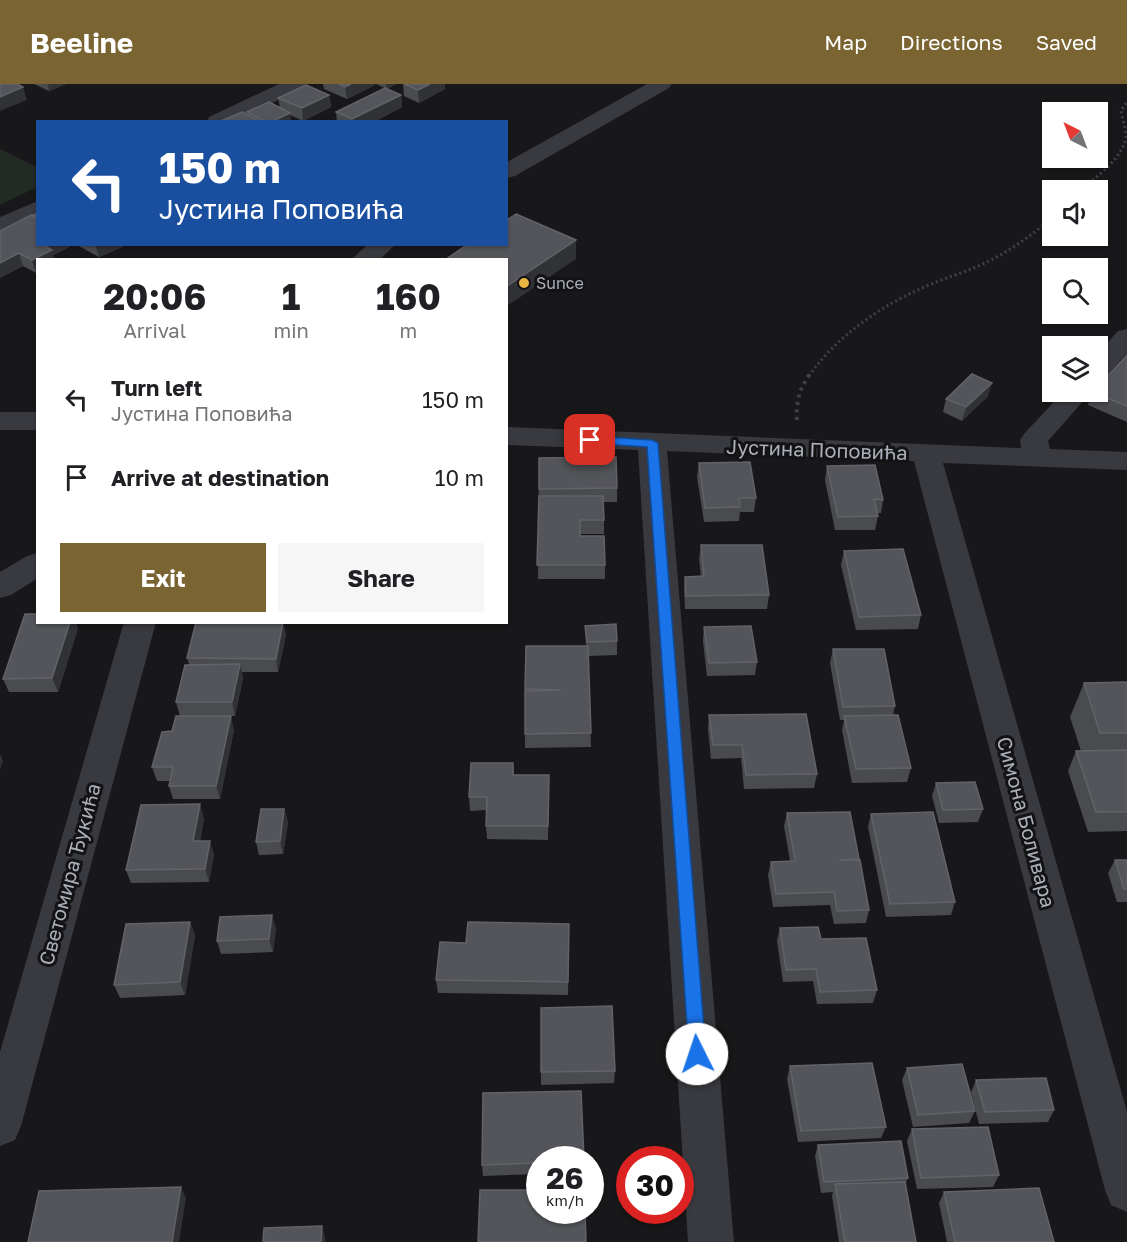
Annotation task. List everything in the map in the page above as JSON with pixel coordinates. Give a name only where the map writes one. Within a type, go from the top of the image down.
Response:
[{"type":"street","points":[[222,120],[295,84]]},
{"type":"street","points":[[508,170],[662,84]]},
{"type":"street","points":[[0,226],[36,209]]},
{"type":"street","points":[[366,258],[381,246]]},
{"type":"street","points":[[1108,358],[1127,337]]},
{"type":"street","points":[[1037,459],[1034,440],[1068,402]]},
{"type":"street","points":[[0,421],[36,421]]},
{"type":"street","name":"Јустина Поповића","points":[[508,436],[1127,461]]},
{"type":"street","points":[[652,443],[711,1242]]},
{"type":"street","name":"Симона Боливара","points":[[926,453],[1127,1190]]},
{"type":"street","points":[[0,587],[36,564]]},
{"type":"street","name":"Светомира Ђукића","points":[[0,1126],[139,624]]},
{"type":"path","points":[[1092,180],[1111,162],[1124,143],[1126,137],[1121,111],[1127,102]]},
{"type":"path","points":[[808,448],[794,410],[800,389],[809,372],[860,324],[910,294],[992,260],[1021,243],[1042,226]]},
{"type":"shaded area","points":[[0,149],[36,167],[36,187],[0,205]]},
{"type":"building","points":[[0,84],[17,84],[23,87],[0,97]]},
{"type":"building","points":[[404,84],[430,84],[418,90]]},
{"type":"building","points":[[306,85],[329,95],[302,108],[278,98]]},
{"type":"building","points":[[385,88],[401,95],[352,119],[336,112]]},
{"type":"building","points":[[269,102],[290,113],[275,120],[263,120],[247,112]]},
{"type":"building","points":[[242,112],[258,120],[223,120]]},
{"type":"building","points":[[516,214],[576,240],[508,285],[508,258],[448,258],[465,246],[508,246],[508,219]]},
{"type":"building","points":[[31,215],[36,218],[36,246],[45,246],[52,250],[32,260],[19,253],[0,263],[0,231]]},
{"type":"building","points":[[1127,355],[1127,406],[1108,398],[1108,375]]},
{"type":"building","points":[[972,374],[992,383],[966,407],[946,399]]},
{"type":"building","points":[[616,457],[617,488],[539,489],[539,458]]},
{"type":"building","points":[[750,462],[756,498],[739,498],[740,507],[705,508],[699,463]]},
{"type":"building","points":[[875,465],[883,500],[874,499],[878,516],[838,517],[827,466]]},
{"type":"building","points":[[539,496],[603,496],[604,520],[580,520],[580,536],[604,536],[605,565],[537,565]]},
{"type":"building","points":[[701,545],[762,545],[769,595],[686,596],[685,577],[704,576]]},
{"type":"building","points":[[903,549],[921,615],[859,617],[844,551]]},
{"type":"building","points":[[25,614],[36,614],[36,624],[69,624],[52,678],[3,679]]},
{"type":"building","points":[[196,624],[283,624],[276,659],[187,658]]},
{"type":"building","points":[[616,624],[617,641],[587,642],[585,626]]},
{"type":"building","points":[[751,626],[757,662],[709,663],[704,627]]},
{"type":"building","points":[[526,646],[588,646],[591,733],[525,734],[525,691],[561,690],[525,689]]},
{"type":"building","points":[[833,649],[884,649],[895,706],[843,707]]},
{"type":"building","points":[[240,664],[232,702],[176,702],[185,665]]},
{"type":"building","points":[[1127,682],[1127,733],[1100,733],[1084,683]]},
{"type":"building","points":[[806,714],[817,774],[746,775],[742,745],[713,745],[709,715]]},
{"type":"building","points":[[898,715],[911,768],[856,769],[844,716]]},
{"type":"building","points":[[176,716],[231,716],[216,786],[169,786],[173,767],[152,767],[162,732],[172,731]]},
{"type":"building","points":[[1127,750],[1127,812],[1096,812],[1076,751]]},
{"type":"building","points":[[471,763],[513,763],[513,775],[549,775],[548,826],[486,826],[487,797],[469,797]]},
{"type":"building","points":[[975,782],[983,809],[943,810],[936,783]]},
{"type":"building","points":[[200,804],[193,841],[210,841],[205,869],[126,870],[141,805]]},
{"type":"building","points":[[261,809],[284,809],[280,841],[256,842]]},
{"type":"building","points":[[850,812],[859,859],[839,860],[860,860],[869,910],[837,911],[834,892],[776,894],[771,862],[795,861],[787,813]]},
{"type":"building","points":[[933,812],[955,902],[890,904],[871,814]]},
{"type":"building","points":[[1115,860],[1127,860],[1127,889],[1124,889]]},
{"type":"building","points":[[272,915],[269,939],[217,941],[220,917]]},
{"type":"building","points":[[190,922],[180,982],[114,985],[126,924]]},
{"type":"building","points":[[468,922],[569,924],[568,982],[436,980],[440,942],[466,943]]},
{"type":"building","points":[[818,927],[821,939],[866,938],[877,990],[820,992],[816,969],[786,970],[780,928]]},
{"type":"building","points":[[612,1006],[615,1071],[541,1072],[541,1008]]},
{"type":"building","points":[[872,1063],[886,1127],[801,1131],[790,1066]]},
{"type":"building","points":[[962,1064],[975,1111],[918,1115],[907,1068]]},
{"type":"building","points":[[1046,1078],[1054,1110],[985,1112],[976,1080]]},
{"type":"building","points":[[581,1091],[583,1146],[526,1146],[526,1163],[482,1165],[483,1093]]},
{"type":"building","points":[[988,1127],[999,1175],[921,1178],[912,1129]]},
{"type":"building","points":[[901,1141],[908,1178],[824,1182],[818,1145]]},
{"type":"building","points":[[905,1182],[916,1242],[845,1242],[835,1184]]},
{"type":"building","points":[[181,1187],[172,1242],[28,1242],[39,1191]]},
{"type":"building","points":[[1039,1188],[1054,1242],[955,1242],[944,1192]]},
{"type":"building","points":[[480,1190],[526,1190],[526,1224],[585,1224],[586,1242],[478,1242]]},
{"type":"building","points":[[322,1226],[321,1242],[263,1242],[264,1228]]},
{"type":"place","name":"Sunce","points":[[524,283]]},
{"type":"route","points":[[590,440],[652,443],[697,1054]]}]
